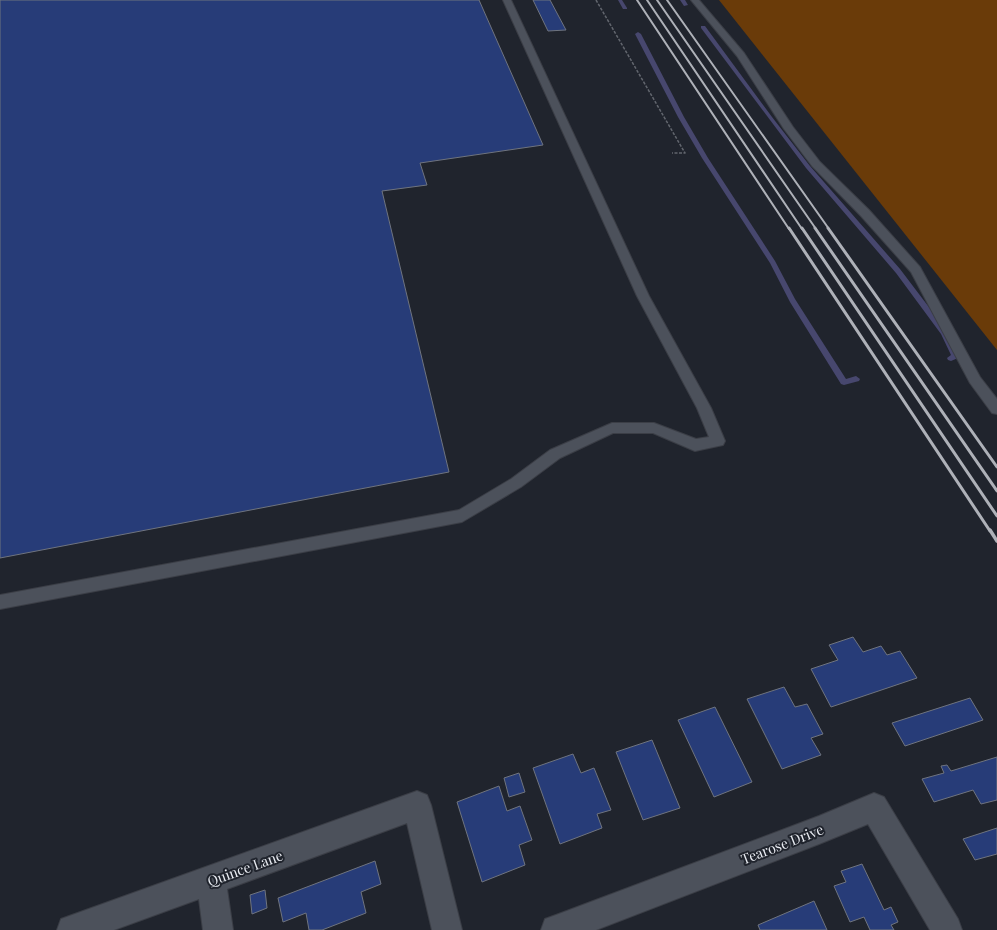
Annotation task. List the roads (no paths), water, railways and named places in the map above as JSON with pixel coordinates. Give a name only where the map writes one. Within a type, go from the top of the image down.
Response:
[{"type":"street","name":"Quince Lane","points":[[72,930],[417,805],[447,930]]},
{"type":"street","name":"Tearose Drive","points":[[556,930],[820,830],[874,807],[947,930]]},
{"type":"street","points":[[211,880],[218,930]]},
{"type":"lane","points":[[0,602],[462,516],[516,483],[555,454],[612,428],[654,428],[695,445],[718,441],[704,408],[643,296],[507,0]]},
{"type":"lane","points":[[695,0],[741,55],[789,129],[816,164],[864,213],[916,270],[975,380],[997,409]]},
{"type":"waterway","points":[[620,0],[625,8]]},
{"type":"waterway","points":[[682,0],[686,5]]},
{"type":"waterway","points":[[703,27],[808,167],[898,271],[944,333],[955,356],[951,358]]},
{"type":"waterway","points":[[638,34],[681,117],[705,158],[773,263],[792,300],[844,382],[856,379]]},
{"type":"railway","points":[[637,0],[789,229]]},
{"type":"railway","points":[[647,0],[802,229]]},
{"type":"railway","points":[[657,0],[816,229]]},
{"type":"railway","points":[[667,0],[829,229]]},
{"type":"railway","points":[[789,228],[990,531]]},
{"type":"railway","points":[[802,228],[997,516]]},
{"type":"railway","points":[[815,228],[997,491]]},
{"type":"railway","points":[[828,228],[997,467]]},
{"type":"railway","points":[[990,530],[997,541]]}]
